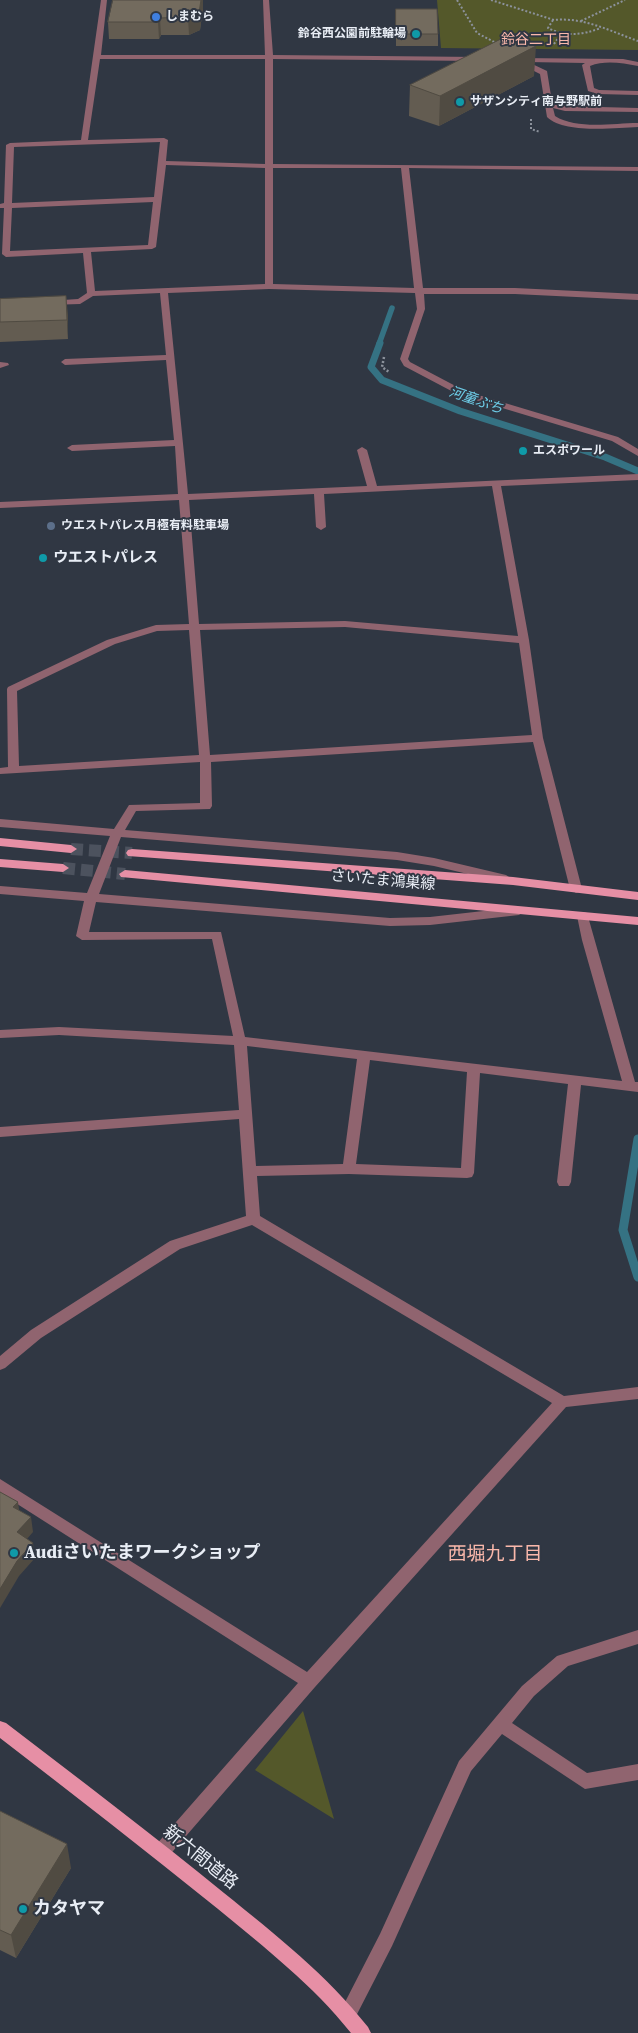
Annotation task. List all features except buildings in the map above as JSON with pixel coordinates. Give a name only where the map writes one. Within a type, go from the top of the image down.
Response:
[{"type":"main road","points":[[0,842],[71,849]]},
{"type":"main road","name":"さいたま鴻巣線","points":[[132,853],[513,881],[638,896]]},
{"type":"main road","points":[[0,863],[63,868]]},
{"type":"main road","name":"さいたま鴻巣線","points":[[125,874],[638,920]]},
{"type":"main road","name":"新六間道路","points":[[0,1728],[161,1852],[308,1974],[348,2014],[362,2033]]},
{"type":"street","points":[[84,143],[104,0]]},
{"type":"street","points":[[266,0],[269,57],[269,286]]},
{"type":"street","points":[[97,57],[486,59]]},
{"type":"street","points":[[544,73],[534,67],[513,60],[623,61],[638,64]]},
{"type":"street","points":[[567,60],[548,67],[544,73],[551,117],[559,123],[638,125]]},
{"type":"street","points":[[597,61],[586,64],[591,89],[598,92],[638,92]]},
{"type":"street","points":[[550,103],[565,109],[638,110]]},
{"type":"street","points":[[164,140],[152,247],[6,254],[4,206],[10,145],[84,143],[164,140]]},
{"type":"street","points":[[162,163],[269,166],[638,169]]},
{"type":"street","points":[[405,166],[421,309],[404,359],[408,364],[462,393],[615,438],[638,453]]},
{"type":"street","points":[[4,206],[158,199]]},
{"type":"street","points":[[87,251],[91,294]]},
{"type":"street","points":[[45,303],[80,301],[91,294],[269,286],[515,291],[638,297]]},
{"type":"street","points":[[164,291],[179,443],[204,758],[206,806],[134,808],[117,833],[91,898],[82,936],[217,934],[240,1041],[253,1219]]},
{"type":"street","points":[[65,362],[170,358]]},
{"type":"street","points":[[72,448],[179,443]]},
{"type":"street","points":[[362,450],[372,489]]},
{"type":"street","points":[[0,505],[636,477]]},
{"type":"street","points":[[496,483],[524,640],[538,738],[576,890]]},
{"type":"street","points":[[319,492],[321,527]]},
{"type":"street","points":[[14,771],[12,689],[111,642],[156,628],[345,624],[524,640]]},
{"type":"street","points":[[0,771],[538,738]]},
{"type":"street","points":[[0,823],[397,856],[434,862],[513,881]]},
{"type":"street","points":[[0,890],[390,922],[430,921],[524,910]]},
{"type":"street","points":[[0,1034],[59,1032],[240,1041],[634,1087],[588,940],[583,916]]},
{"type":"street","points":[[349,1169],[364,1055]]},
{"type":"street","points":[[249,1171],[349,1169],[467,1173],[474,1068]]},
{"type":"street","points":[[564,1182],[575,1080]]},
{"type":"street","points":[[0,1132],[245,1114]]},
{"type":"street","points":[[0,1364],[36,1334],[175,1245],[253,1219],[562,1402],[638,1393]]},
{"type":"street","points":[[161,1852],[308,1682],[562,1402]]},
{"type":"street","points":[[0,1485],[308,1682]]},
{"type":"street","points":[[348,2014],[386,1940],[465,1766],[528,1691],[563,1661],[638,1637]]},
{"type":"street","points":[[500,1724],[585,1782],[638,1772]]},
{"type":"path","points":[[457,0],[477,34],[489,41],[502,45]]},
{"type":"path","points":[[491,0],[554,20],[581,21],[638,41]]},
{"type":"path","points":[[581,21],[625,0]]},
{"type":"path","points":[[554,20],[548,28],[556,33],[572,36],[601,28]]},
{"type":"green space","points":[[437,0],[638,0],[638,50],[441,48]]},
{"type":"green space","points":[[303,1711],[334,1819],[255,1770]]},
{"type":"waterway","name":"河童ぶち","points":[[379,344],[392,308]]},
{"type":"waterway","name":"河童ぶち","points":[[380,343],[371,367],[382,380],[460,411],[605,457],[638,471]]},
{"type":"waterway","points":[[638,1139],[623,1230],[638,1277]]},
{"type":"tunnel","points":[[71,849],[132,853]]},
{"type":"tunnel","points":[[63,868],[125,874]]},
{"type":"place","name":"しまむら","points":[[156,17]]},
{"type":"place","name":"鈴谷西公園前駐輪場","points":[[416,34]]},
{"type":"place","name":"サザンシティ南与野駅前","points":[[460,102]]},
{"type":"place","name":"エスポワール","points":[[523,451]]},
{"type":"place","name":"ウエストパレス月極有料駐車場","points":[[51,526]]},
{"type":"place","name":"ウエストパレス","points":[[43,558]]},
{"type":"place","name":"Audiさいたまワークショップ","points":[[14,1553]]},
{"type":"place","name":"カタヤマ","points":[[23,1909]]},
{"type":"district","name":"鈴谷二丁目","points":[[536,40]]},
{"type":"district","name":"西堀九丁目","points":[[495,1555]]}]
